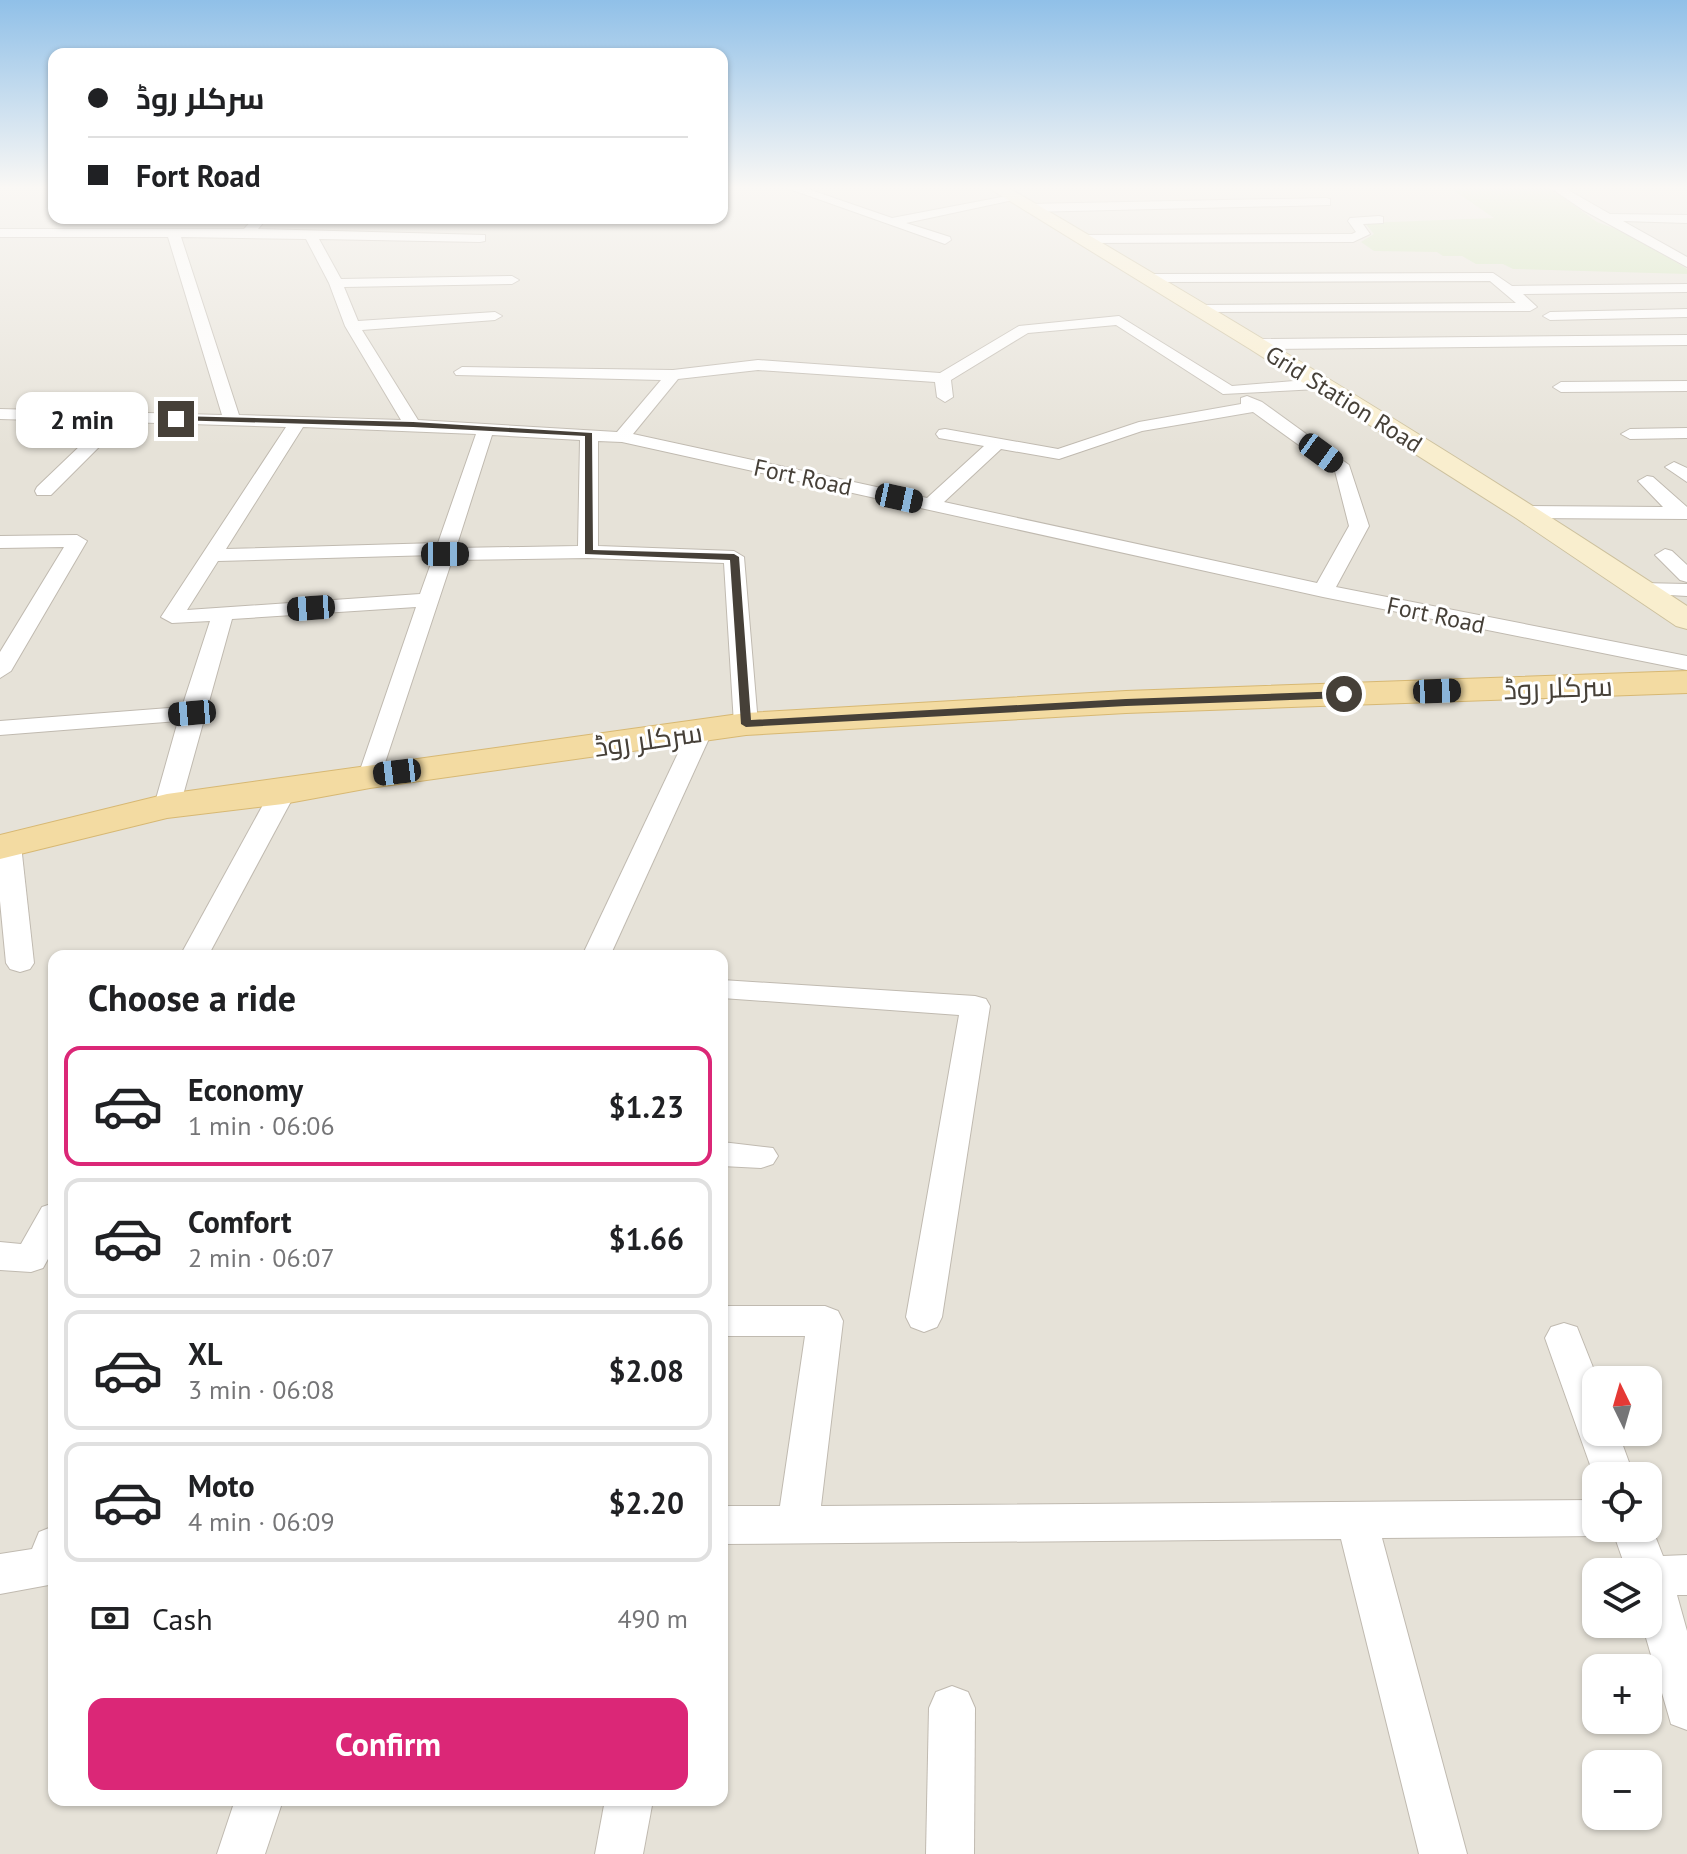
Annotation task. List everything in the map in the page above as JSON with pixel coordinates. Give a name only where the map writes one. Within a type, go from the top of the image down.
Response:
[{"type":"main road","name":"Grid Station Road","points":[[1143,274],[1526,512],[1687,620]]},
{"type":"main road","name":"سرکلر روڈ","points":[[4,846],[167,806],[283,792],[370,776],[746,724],[1126,702],[1687,682]]},
{"type":"street","points":[[186,274],[232,420]]},
{"type":"street","points":[[331,274],[352,326],[413,425]]},
{"type":"street","points":[[1151,278],[1493,277],[1530,307],[1201,308]]},
{"type":"street","points":[[336,283],[512,280]]},
{"type":"street","points":[[1510,290],[1687,288]]},
{"type":"street","points":[[1550,316],[1687,313]]},
{"type":"street","points":[[352,326],[495,316]]},
{"type":"street","points":[[462,372],[673,375],[758,365],[943,378],[1024,329],[1119,320],[1256,406],[1343,469],[1359,526],[1323,591]]},
{"type":"street","points":[[1389,326],[1406,343]]},
{"type":"street","points":[[1258,344],[1687,340]]},
{"type":"street","points":[[622,437],[673,375]]},
{"type":"street","points":[[943,378],[945,397]]},
{"type":"street","points":[[1229,391],[1318,384]]},
{"type":"street","points":[[1561,387],[1687,386]]},
{"type":"street","points":[[945,434],[1059,454],[1139,427],[1256,406]]},
{"type":"street","name":"Fort Road","points":[[0,414],[413,425],[622,437],[1323,591],[1687,663]]},
{"type":"street","points":[[44,491],[120,417]]},
{"type":"street","points":[[298,422],[172,617],[429,600]]},
{"type":"street","points":[[370,776],[486,428]]},
{"type":"street","points":[[1630,434],[1687,433]]},
{"type":"street","points":[[588,552],[589,434]]},
{"type":"street","points":[[930,505],[998,443]]},
{"type":"street","points":[[1647,481],[1681,516]]},
{"type":"street","points":[[1526,512],[1681,516]]},
{"type":"street","points":[[0,542],[77,541],[0,671]]},
{"type":"street","points":[[214,555],[446,551],[734,557],[746,724]]},
{"type":"street","points":[[1687,555],[1665,555],[1687,576]]},
{"type":"street","points":[[1641,589],[1687,590]]},
{"type":"street","points":[[167,806],[223,614]]},
{"type":"street","points":[[0,728],[192,713]]},
{"type":"street","points":[[599,950],[700,732]]},
{"type":"street","points":[[197,950],[283,792]]},
{"type":"street","points":[[4,846],[20,963]]},
{"type":"street","points":[[728,989],[975,1006],[924,1317]]},
{"type":"street","points":[[728,1154],[761,1156]]},
{"type":"street","points":[[0,1256],[31,1258],[48,1227]]},
{"type":"street","points":[[728,1321],[825,1321],[798,1524]]},
{"type":"street","points":[[1564,1338],[1582,1388]]},
{"type":"street","points":[[728,1525],[1582,1518]]},
{"type":"street","points":[[1357,1520],[1443,1854]]},
{"type":"street","points":[[1643,1542],[1668,1575],[1687,1708]]},
{"type":"street","points":[[0,1574],[48,1566]]},
{"type":"street","points":[[950,1854],[952,1708]]},
{"type":"street","points":[[241,1854],[257,1806]]},
{"type":"street","points":[[619,1854],[628,1806]]},
{"type":"shaded area","points":[[0,274],[1687,274],[1687,1854],[0,1854]]},
{"type":"route","points":[[176,419],[413,425],[589,434],[588,552],[734,557],[746,724],[1126,702],[1344,694]]}]
